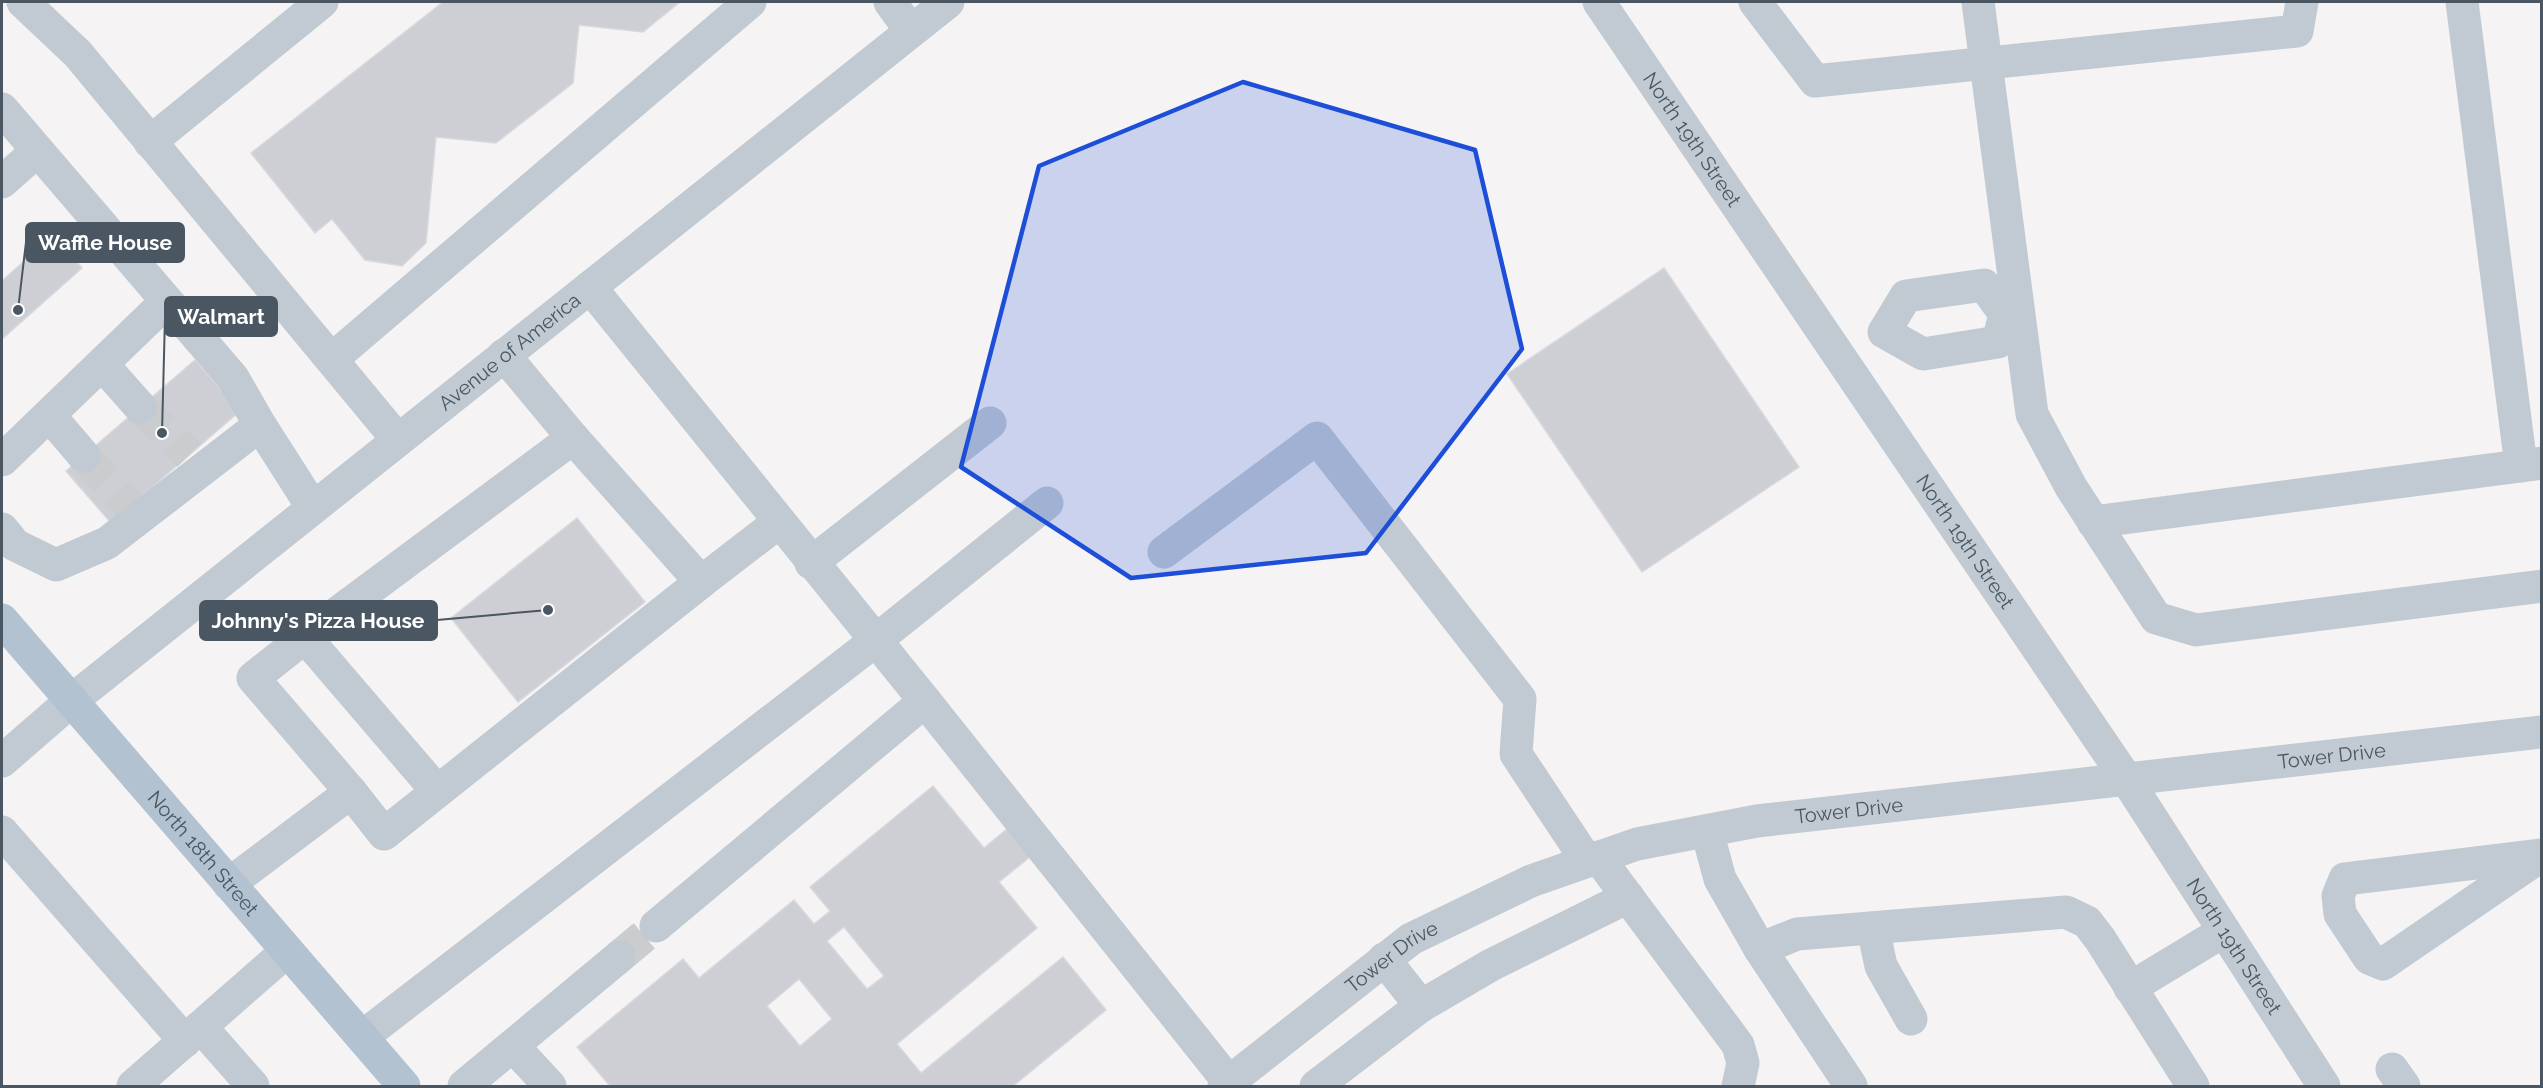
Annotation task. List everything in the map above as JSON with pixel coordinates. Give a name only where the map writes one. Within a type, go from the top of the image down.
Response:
[{"type":"main road","name":"North 18th Street","points":[[2,620],[362,1037],[398,1084]]},
{"type":"street","points":[[23,2],[78,54],[398,440]]},
{"type":"street","points":[[150,142],[322,2]]},
{"type":"street","points":[[332,360],[750,2]]},
{"type":"street","points":[[890,2],[911,31]]},
{"type":"street","name":"Avenue of America","points":[[2,761],[71,700],[948,2]]},
{"type":"street","name":"North 19th Street","points":[[1599,2],[2127,780],[2324,1086]]},
{"type":"street","points":[[1755,2],[1815,81],[2297,31],[2302,2]]},
{"type":"street","points":[[1978,2],[2012,312],[2032,414],[2071,487],[2157,618],[2196,630],[2541,586]]},
{"type":"street","points":[[2094,522],[2531,464],[2462,2]]},
{"type":"street","points":[[2,109],[233,378],[313,508]]},
{"type":"street","points":[[2,182],[37,151]]},
{"type":"street","points":[[1837,353],[1884,332],[1906,296],[1984,285],[2012,312]]},
{"type":"street","points":[[590,287],[925,701],[1228,1085]]},
{"type":"street","points":[[2,460],[166,302]]},
{"type":"street","points":[[1884,332],[1923,354],[1998,342],[2012,312]]},
{"type":"street","points":[[504,356],[573,438],[701,582]]},
{"type":"street","points":[[102,364],[140,407]]},
{"type":"street","points":[[49,414],[84,456]]},
{"type":"street","points":[[811,562],[990,423]]},
{"type":"street","points":[[2,529],[15,544],[56,565],[107,543],[135,512],[195,463],[260,425]]},
{"type":"street","points":[[573,438],[253,678],[384,834],[779,522]]},
{"type":"street","points":[[1164,552],[1317,438],[1520,699],[1516,754],[1593,859],[1628,897],[1738,1045],[1743,1063],[1738,1086]]},
{"type":"street","points":[[362,1037],[875,641],[1047,503]]},
{"type":"street","points":[[305,637],[437,791]]},
{"type":"street","points":[[656,926],[925,701]]},
{"type":"street","name":"Tower Drive","points":[[1228,1085],[1411,939],[1531,881],[1637,844],[1757,821],[2541,732]]},
{"type":"street","points":[[229,884],[351,792]]},
{"type":"street","points":[[1707,831],[1720,879],[1760,949],[1851,1086]]},
{"type":"street","points":[[2,832],[193,1034],[253,1086]]},
{"type":"street","points":[[2541,855],[2383,964],[2369,958],[2340,914],[2338,896],[2345,879],[2541,855]]},
{"type":"street","points":[[1316,1086],[1421,1006],[1491,965],[1628,897]]},
{"type":"street","points":[[1760,949],[1797,934],[2066,912],[2087,922],[2193,1086]]},
{"type":"street","points":[[1873,928],[1881,966],[1911,1019]]},
{"type":"street","points":[[2130,988],[2224,931]]},
{"type":"street","points":[[133,1086],[287,951]]},
{"type":"street","points":[[464,1086],[619,957]]},
{"type":"street","points":[[1384,959],[1421,1006]]},
{"type":"street","points":[[513,1046],[550,1086]]},
{"type":"highlighted area","points":[[1243,82],[1475,150],[1522,349],[1366,553],[1131,578],[961,467],[1039,166]]},
{"type":"building","points":[[443,2],[680,2],[643,32],[579,25],[573,83],[496,143],[436,137],[426,243],[402,266],[365,260],[332,219],[315,233],[251,153]]},
{"type":"building","points":[[53,235],[82,268],[2,339],[2,281]]},
{"type":"building","points":[[1664,268],[1799,467],[1642,572],[1507,374]]},
{"type":"building","points":[[195,360],[240,411],[111,523],[66,471]]},
{"type":"building","points":[[577,518],[645,602],[518,702],[451,618]]},
{"type":"building","points":[[933,786],[984,848],[1008,828],[1031,856],[999,882],[1037,928],[897,1044],[921,1073],[1063,957],[1106,1010],[1013,1086],[610,1086],[577,1047],[683,959],[699,978],[794,900],[814,924],[830,911],[810,887]],"holes":[[[844,927],[884,976],[867,989],[827,941]],[[799,979],[832,1019],[800,1046],[767,1006]]]},
{"type":"tunnel","points":[[140,407],[189,455]]},
{"type":"tunnel","points":[[84,456],[130,506]]},
{"type":"tunnel","points":[[619,957],[656,926]]},
{"type":"place","name":"Waffle House","points":[[18,310]]},
{"type":"place","name":"Walmart","points":[[162,433]]},
{"type":"place","name":"Johnny's Pizza House","points":[[548,610]]}]
